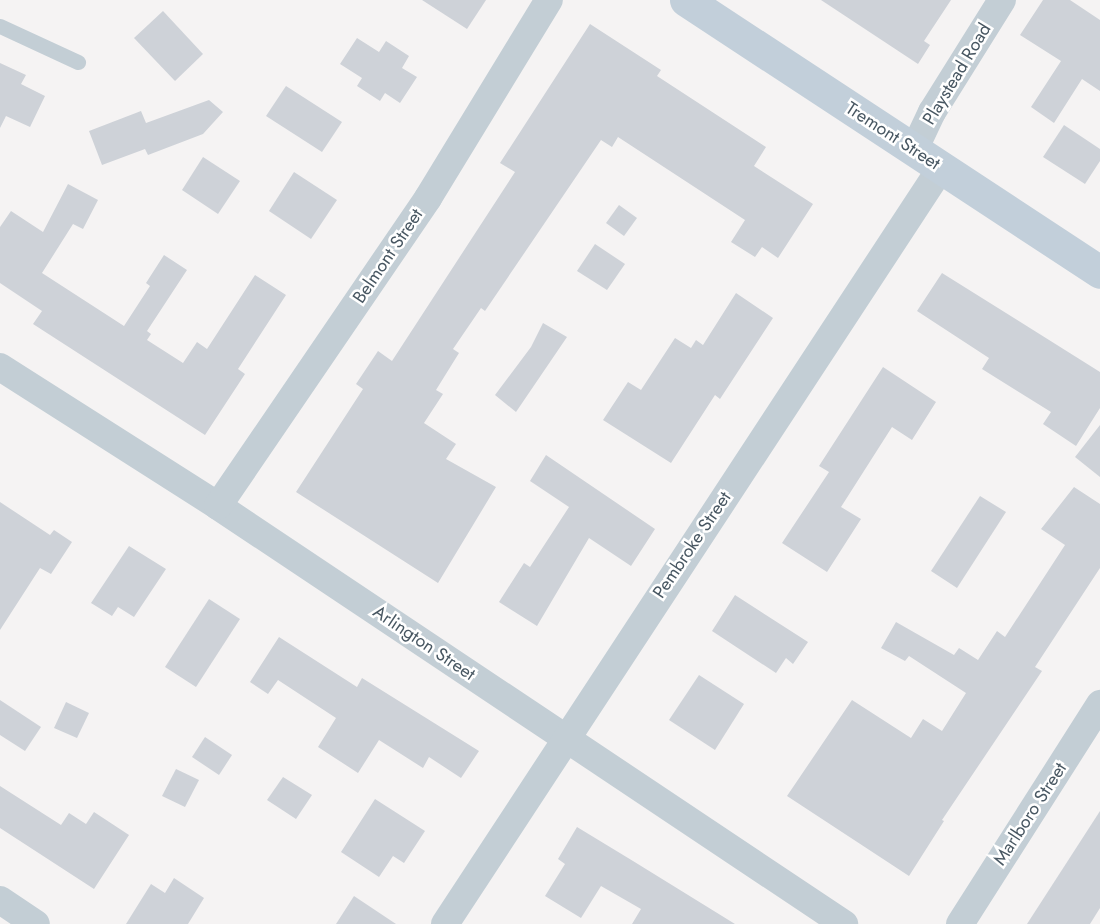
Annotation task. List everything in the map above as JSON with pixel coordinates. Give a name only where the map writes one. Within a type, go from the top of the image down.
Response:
[{"type":"main road","name":"Tremont Street","points":[[686,0],[1100,272]]},
{"type":"street","name":"Belmont Street","points":[[218,506],[428,198],[549,0]]},
{"type":"street","name":"Playstead Road","points":[[914,150],[932,112],[1002,0]]},
{"type":"street","name":"Pembroke Street","points":[[445,924],[565,737],[941,168]]},
{"type":"street","name":"Arlington Street","points":[[0,367],[218,506],[844,924]]},
{"type":"street","name":"Marlboro Street","points":[[960,924],[1100,704]]},
{"type":"street","points":[[0,900],[36,924]]},
{"type":"lane","points":[[0,26],[78,62]]},
{"type":"building","points":[[422,0],[486,0],[467,29]]},
{"type":"building","points":[[821,0],[951,0],[924,41],[930,45],[918,64]]},
{"type":"building","points":[[1043,0],[1070,0],[1100,20],[1100,91],[1082,79],[1054,123],[1031,107],[1061,61],[1020,35]]},
{"type":"building","points":[[163,11],[203,54],[175,81],[134,38]]},
{"type":"building","points":[[590,24],[661,70],[657,76],[766,147],[754,166],[813,204],[778,258],[762,247],[755,257],[731,242],[745,220],[618,137],[612,147],[601,140],[485,311],[481,308],[453,349],[459,353],[436,390],[443,394],[424,423],[456,444],[446,459],[496,487],[438,583],[296,492],[363,389],[356,384],[378,351],[392,361],[515,172],[500,163]]},
{"type":"building","points":[[357,38],[379,52],[386,41],[409,56],[402,68],[417,77],[400,103],[385,93],[380,101],[357,86],[362,78],[340,64]]},
{"type":"building","points":[[0,63],[26,75],[21,84],[45,96],[30,127],[6,116],[0,128]]},
{"type":"building","points":[[286,86],[342,122],[322,152],[266,116]]},
{"type":"building","points":[[209,100],[223,112],[203,134],[148,155],[145,149],[102,165],[89,131],[141,111],[146,123]]},
{"type":"building","points":[[1064,125],[1100,149],[1100,161],[1085,184],[1043,157]]},
{"type":"building","points":[[203,157],[240,181],[218,214],[182,190]]},
{"type":"building","points":[[294,172],[337,200],[311,239],[269,211]]},
{"type":"building","points":[[68,184],[98,200],[83,229],[73,224],[42,273],[124,326],[150,286],[146,283],[164,255],[187,270],[147,331],[151,334],[147,340],[183,363],[197,342],[207,349],[255,275],[286,295],[238,369],[245,374],[205,435],[33,324],[42,311],[0,283],[0,227],[11,211],[43,232]]},
{"type":"building","points":[[619,205],[637,218],[624,236],[606,223]]},
{"type":"building","points":[[595,244],[625,264],[607,290],[577,271]]},
{"type":"building","points":[[942,273],[1100,372],[1100,408],[1076,446],[1043,424],[1051,412],[982,369],[989,358],[917,311]]},
{"type":"building","points":[[736,293],[773,318],[720,399],[715,395],[671,463],[603,420],[628,382],[641,390],[675,338],[691,348],[696,340],[703,345]]},
{"type":"building","points":[[543,323],[567,337],[516,412],[495,395],[531,347]]},
{"type":"building","points":[[883,367],[936,402],[912,440],[892,427],[841,507],[861,519],[827,572],[782,543],[829,472],[819,466]]},
{"type":"building","points":[[1100,425],[1100,477],[1075,457]]},
{"type":"building","points":[[546,455],[655,529],[631,566],[589,538],[537,626],[499,602],[524,563],[530,567],[569,507],[530,481]]},
{"type":"building","points":[[1074,487],[1100,504],[1100,568],[1035,667],[1042,671],[942,820],[944,821],[909,876],[787,796],[852,700],[911,738],[923,719],[942,731],[966,693],[909,656],[905,661],[881,648],[896,622],[954,655],[959,648],[978,660],[997,631],[1005,637],[1065,545],[1041,529]]},
{"type":"building","points":[[980,496],[1006,512],[957,588],[931,571]]},
{"type":"building","points":[[0,502],[50,535],[54,530],[72,542],[51,574],[40,568],[0,630]]},
{"type":"building","points":[[129,546],[166,569],[134,617],[118,607],[112,616],[91,603]]},
{"type":"building","points":[[735,595],[808,642],[793,664],[786,658],[776,673],[712,631]]},
{"type":"building","points":[[209,599],[240,619],[196,687],[165,667]]},
{"type":"building","points":[[279,637],[357,687],[362,678],[479,751],[461,778],[429,757],[423,768],[379,740],[358,773],[318,747],[336,718],[278,680],[268,694],[250,682]]},
{"type":"building","points":[[699,675],[744,704],[715,750],[669,720]]},
{"type":"building","points":[[0,700],[41,727],[25,751],[0,735]]},
{"type":"building","points":[[66,702],[89,713],[77,738],[54,728]]},
{"type":"building","points":[[205,737],[232,755],[219,775],[192,757]]},
{"type":"building","points":[[176,769],[199,780],[185,807],[162,796]]},
{"type":"building","points":[[283,777],[312,795],[296,819],[267,800]]},
{"type":"building","points":[[0,786],[61,825],[69,813],[86,824],[94,812],[129,835],[94,889],[0,828]]},
{"type":"building","points":[[375,799],[425,831],[404,863],[393,856],[379,877],[341,852]]},
{"type":"building","points":[[1100,811],[1100,908],[1090,924],[1027,924]]},
{"type":"building","points":[[577,827],[735,924],[632,924],[641,909],[601,886],[581,918],[545,896],[565,864],[558,859]]},
{"type":"building","points":[[174,878],[204,898],[188,924],[126,924],[151,884],[165,893]]},
{"type":"building","points":[[354,896],[396,924],[336,924]]}]
